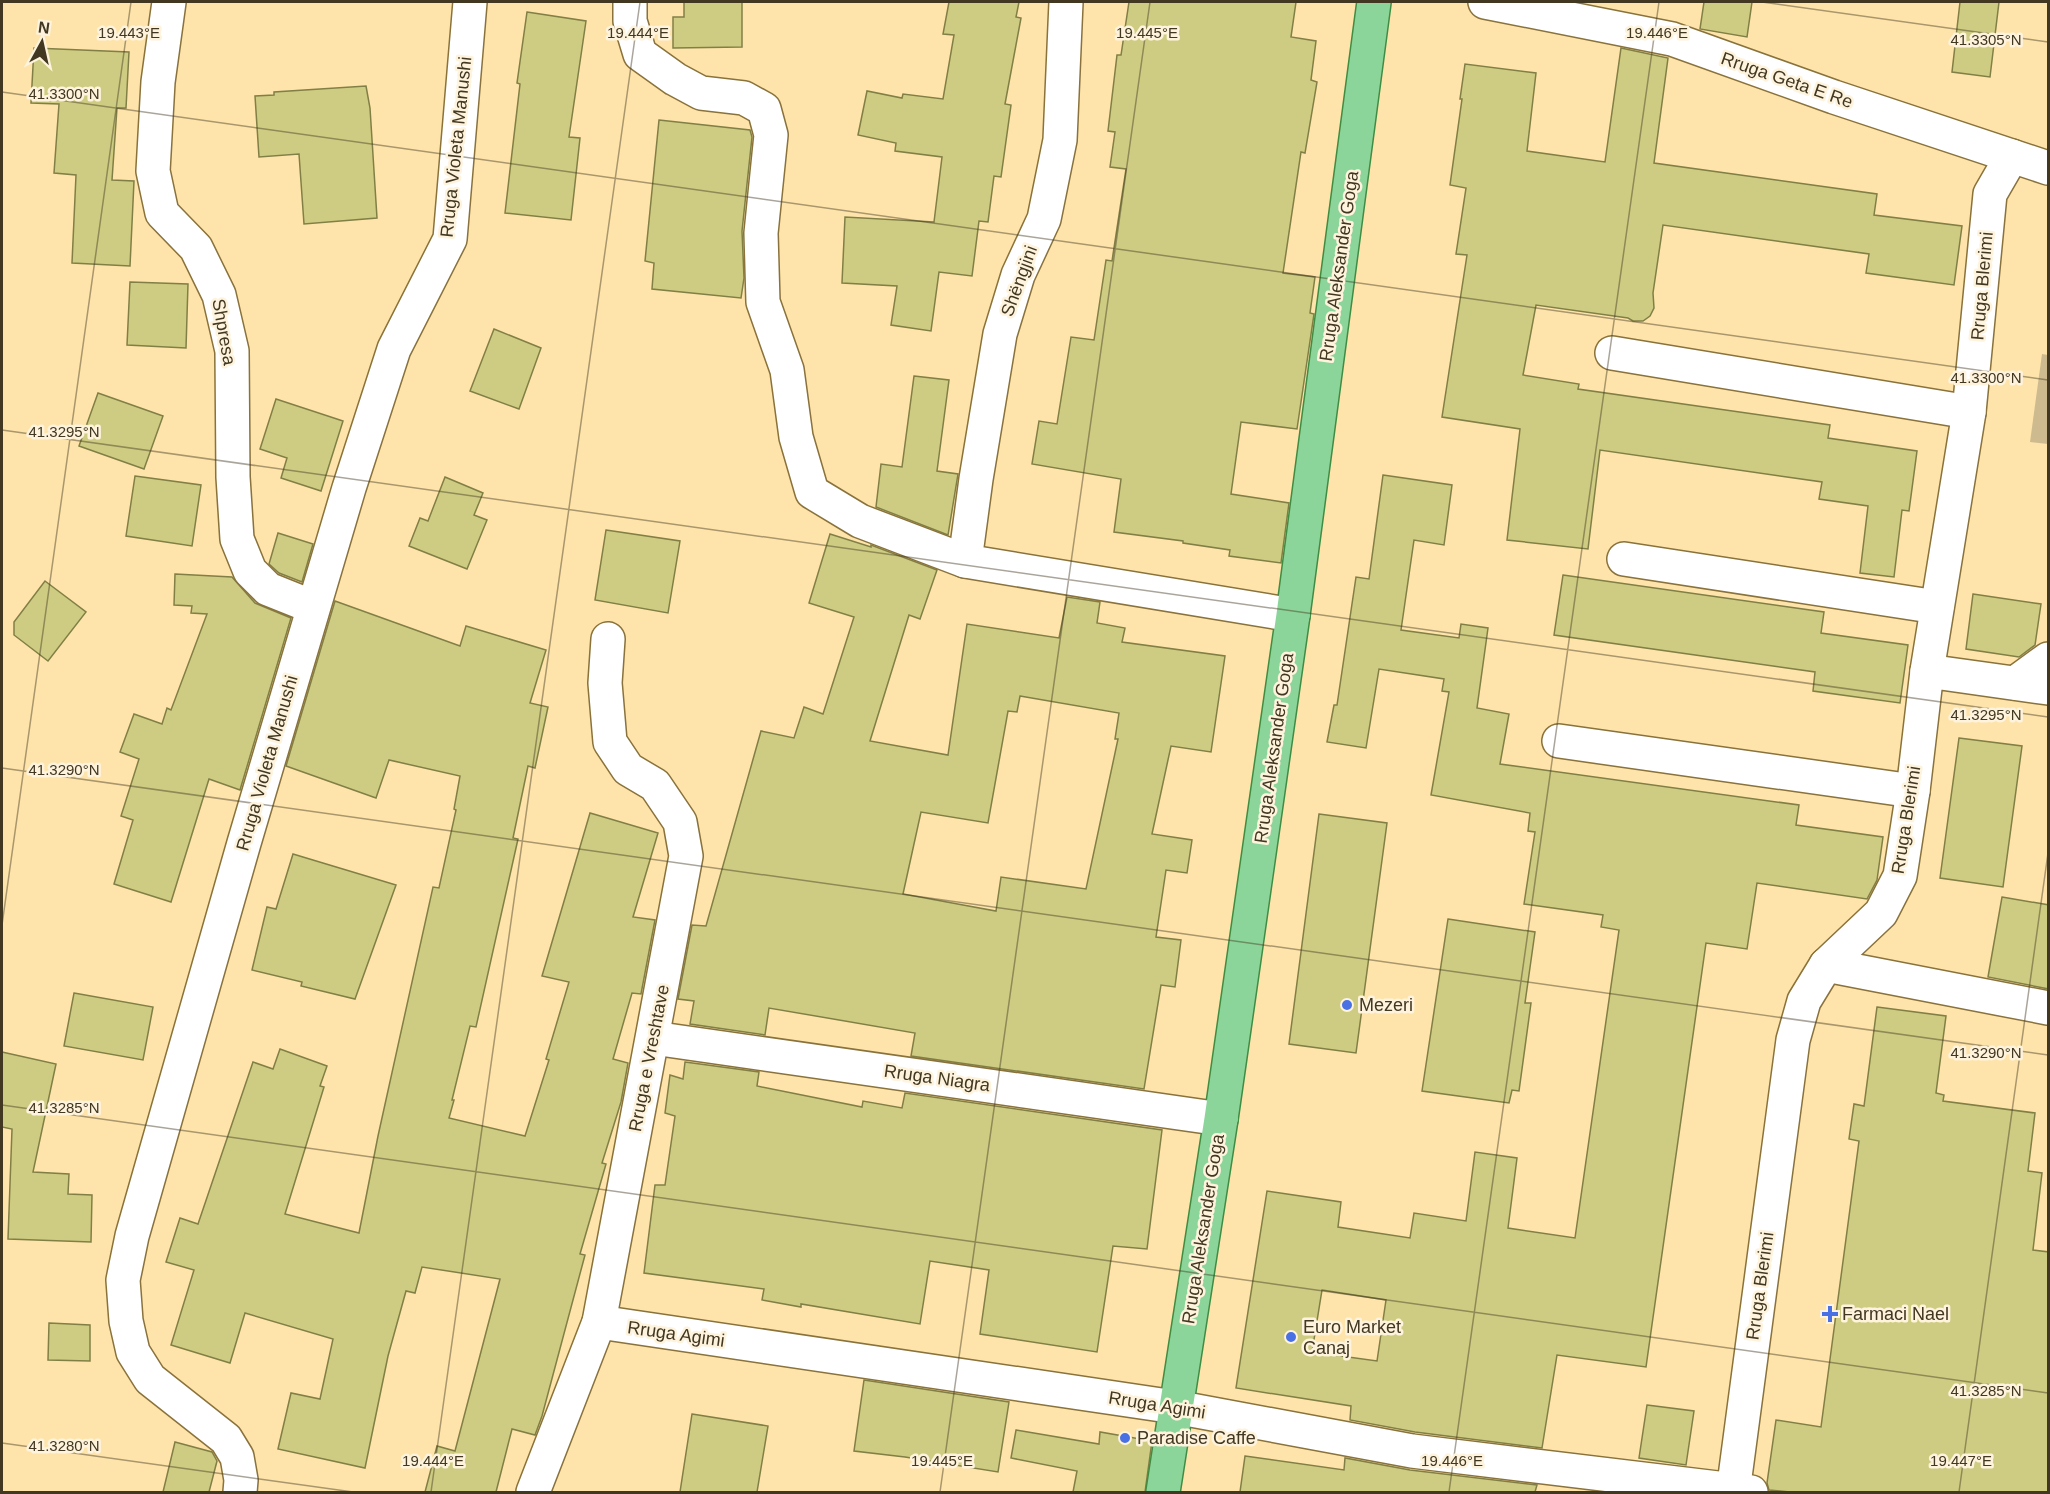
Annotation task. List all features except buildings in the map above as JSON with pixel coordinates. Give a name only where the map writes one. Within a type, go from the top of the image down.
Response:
[{"type":"main road","name":"Rruga Aleksander Goga","points":[[1163,1492],[1221,1119],[1293,615],[1374,2]]},
{"type":"street","name":"Shpresa","points":[[169,2],[158,82],[153,171],[162,213],[196,248],[219,296],[232,351],[233,477],[237,539],[250,571],[268,590],[313,607]]},
{"type":"street","name":"Rruga Violeta Manushi","points":[[240,1492],[241,1480],[237,1457],[225,1439],[150,1379],[134,1352],[126,1321],[123,1281],[139,1213],[313,607],[394,349],[450,239],[470,2]]},
{"type":"street","points":[[630,2],[630,21],[640,54],[675,79],[701,93],[744,98],[764,109],[771,135],[761,233],[763,302],[787,370],[796,437],[812,492],[860,521],[965,561],[1293,615]]},
{"type":"street","name":"Shëngjini","points":[[965,561],[1000,334],[1018,275],[1044,219],[1060,140],[1066,2]]},
{"type":"street","name":"Rruga Geta E Re","points":[[1485,2],[1672,39],[1834,97],[2049,168]]},
{"type":"street","name":"Rruga Blerimi","points":[[1739,1492],[1792,1040],[1804,1000],[1826,965],[1881,913],[1900,876],[1927,671],[1970,412],[1990,194],[2012,156]]},
{"type":"street","points":[[1612,353],[1970,412]]},
{"type":"street","points":[[1624,558],[1937,607]]},
{"type":"street","name":"Rruga e Vreshtave","points":[[533,1492],[599,1322],[686,856],[680,822],[655,785],[628,769],[610,742],[605,683],[608,639]]},
{"type":"street","points":[[2015,683],[2049,659]]},
{"type":"street","points":[[1927,671],[2049,688]]},
{"type":"street","points":[[1559,741],[1913,791]]},
{"type":"street","points":[[1826,965],[2049,1008]]},
{"type":"street","name":"Rruga Niagra","points":[[653,1038],[1221,1119]]},
{"type":"street","name":"Rruga Agimi","points":[[599,1322],[1175,1407],[1413,1451],[1739,1492]]},
{"type":"shaded area","points":[[2042,354],[2048,355],[2048,444],[2030,442]]},
{"type":"place","name":"Mezeri","points":[[1347,1005]]},
{"type":"place","name":"Farmaci Nael","points":[[1830,1314]]},
{"type":"place","name":"Euro Market Canaj","points":[[1291,1337]]},
{"type":"place","name":"Paradise Caffe","points":[[1125,1438]]}]
